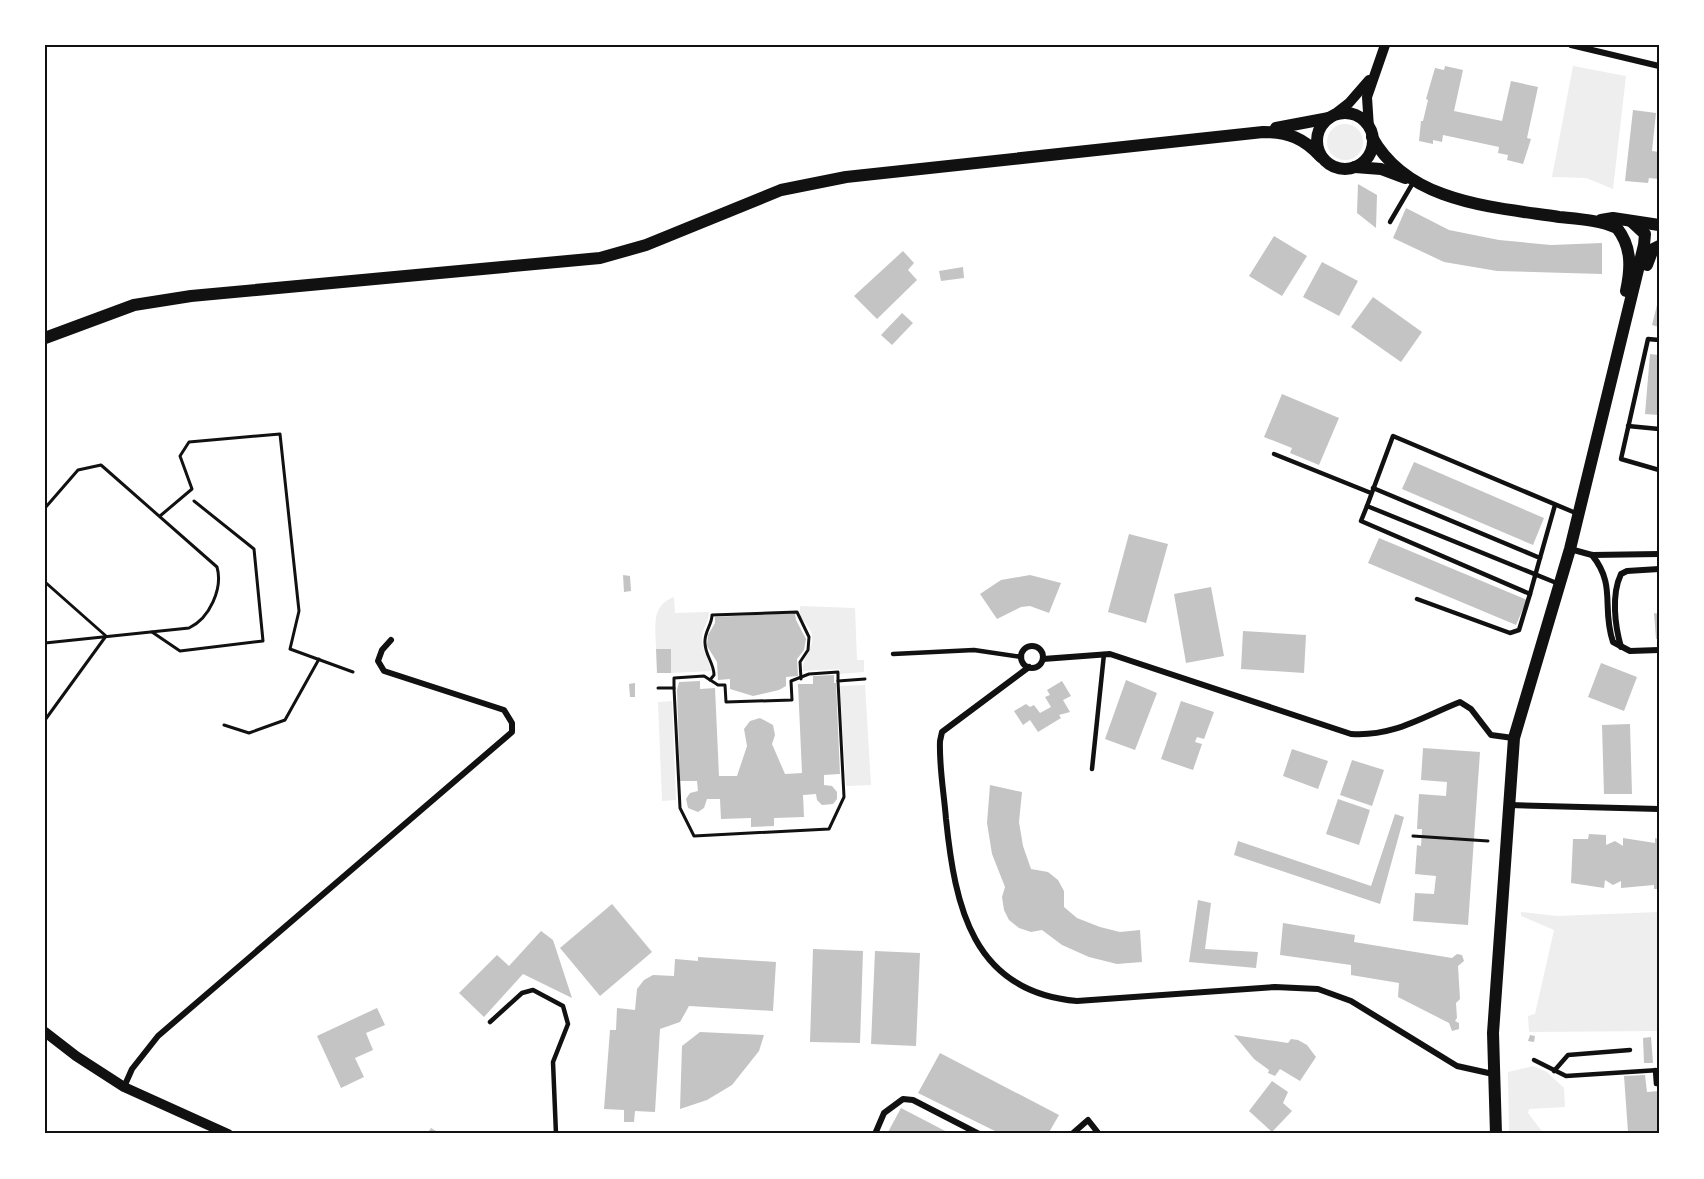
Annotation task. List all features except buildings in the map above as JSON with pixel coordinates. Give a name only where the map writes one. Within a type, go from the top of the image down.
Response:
[{"type":"main road","points":[[45,338],[134,305],[191,296],[600,258],[646,245],[754,200],[810,183],[1263,132],[1348,114],[1357,116],[1390,161],[1418,183]]},
{"type":"main road","points":[[1322,157],[1317,139],[1319,130],[1331,117]]},
{"type":"main road","points":[[1263,132],[1289,134],[1307,143],[1336,168],[1381,169],[1469,203],[1595,222],[1659,241]]},
{"type":"main road","points":[[1355,167],[1369,155],[1371,133]]},
{"type":"main road","points":[[1595,222],[1613,218],[1659,225]]},
{"type":"main road","points":[[1496,1134],[1493,1074],[1514,738],[1570,549],[1614,373],[1642,235],[1631,221]]},
{"type":"main road","points":[[1614,227],[1627,244],[1629,268]]},
{"type":"main road","points":[[1642,235],[1659,233]]},
{"type":"main road","points":[[1614,373],[1609,362],[1629,268],[1642,235]]},
{"type":"main road","points":[[1614,373],[1624,365],[1649,255],[1659,246]]},
{"type":"street","points":[[1371,133],[1366,108],[1373,75],[1385,45]]},
{"type":"street","points":[[1571,45],[1659,66]]},
{"type":"street","points":[[1331,117],[1354,98],[1373,75]]},
{"type":"street","points":[[1570,549],[1592,555],[1659,553]]},
{"type":"street","points":[[1592,555],[1605,573],[1610,632],[1613,642],[1622,648],[1637,652],[1659,650]]},
{"type":"street","points":[[1622,648],[1618,636],[1616,607],[1621,574],[1627,571],[1659,569]]},
{"type":"street","points":[[124,1087],[132,1069],[158,1036],[512,732],[513,723],[504,711],[384,671],[378,661],[382,650],[391,639]]},
{"type":"street","points":[[1029,667],[1023,663],[1022,657],[1027,648],[1033,647],[1041,652],[1043,659],[1039,665],[1029,667],[942,732],[940,741],[952,873],[957,899],[974,941],[985,957],[1004,974],[1045,995],[1077,1001],[1275,987],[1318,989],[1351,1001],[1457,1066],[1493,1074]]},
{"type":"street","points":[[1043,659],[1104,654],[1351,734],[1371,735],[1406,727],[1460,702],[1471,709],[1491,735],[1514,738]]},
{"type":"street","points":[[1509,805],[1659,809]]},
{"type":"street","points":[[45,1032],[91,1067],[124,1087],[228,1134]]},
{"type":"street","points":[[875,1134],[884,1113],[903,1099],[913,1100],[979,1134]]},
{"type":"street","points":[[1072,1134],[1088,1120],[1100,1134]]},
{"type":"lane","points":[[1390,222],[1418,183]]},
{"type":"lane","points":[[1659,340],[1648,339],[1621,459],[1659,470]]},
{"type":"lane","points":[[1628,426],[1659,429]]},
{"type":"lane","points":[[1530,594],[1361,521],[1393,436],[1578,514]]},
{"type":"lane","points":[[1274,454],[1540,558]]},
{"type":"lane","points":[[1417,598],[1510,633],[1519,630],[1555,505]]},
{"type":"lane","points":[[1367,506],[1559,584]]},
{"type":"lane","points":[[893,654],[974,650],[1022,657]]},
{"type":"lane","points":[[1092,769],[1104,654]]},
{"type":"lane","points":[[490,1022],[522,993],[533,990],[563,1006],[568,1024],[553,1062],[556,1134]]},
{"type":"lane","points":[[1554,1071],[1568,1055],[1630,1050]]},
{"type":"lane","points":[[1534,1060],[1566,1076],[1657,1070],[1656,1084],[1659,1084]]},
{"type":"path","points":[[160,516],[192,489],[180,456],[189,442],[280,434],[299,610],[290,649],[353,672]]},
{"type":"path","points":[[45,508],[78,470],[101,465],[217,567],[221,579],[218,591],[197,624],[152,632],[45,643]]},
{"type":"path","points":[[152,632],[180,651],[263,640],[254,549],[194,501]]},
{"type":"path","points":[[45,582],[106,636]]},
{"type":"path","points":[[710,680],[714,675],[714,666],[707,654],[704,640],[712,621],[712,615],[797,612],[809,637],[808,650],[800,662],[801,679]]},
{"type":"path","points":[[45,720],[106,636]]},
{"type":"path","points":[[224,725],[249,733],[285,720],[319,659]]},
{"type":"path","points":[[838,672],[844,797],[829,829],[694,836],[680,808],[674,678],[704,676],[725,685],[726,702],[792,700],[791,681],[801,679],[809,674],[838,672]]},
{"type":"path","points":[[838,681],[865,679]]},
{"type":"path","points":[[658,688],[674,688]]},
{"type":"path","points":[[1413,836],[1488,841]]},
{"type":"shaded area","points":[[1573,66],[1626,76],[1613,189],[1586,178],[1552,177]]},
{"type":"shaded area","points":[[1345,124],[1358,129],[1363,142],[1358,155],[1345,160],[1332,155],[1327,142],[1332,129]]},
{"type":"shaded area","points":[[674,597],[675,613],[709,612],[702,639],[711,671],[671,673],[671,649],[656,649],[655,626],[658,612],[666,601]]},
{"type":"shaded area","points":[[800,606],[855,608],[857,660],[864,660],[864,672],[840,674],[840,669],[803,671],[812,639],[808,626],[800,617]]},
{"type":"shaded area","points":[[865,685],[871,785],[846,786],[840,686]]},
{"type":"shaded area","points":[[672,701],[676,800],[662,801],[658,702]]},
{"type":"shaded area","points":[[1521,912],[1557,916],[1659,912],[1659,1031],[1529,1032],[1528,1016],[1535,1014],[1554,930],[1521,916]]},
{"type":"shaded area","points":[[1533,1066],[1547,1072],[1564,1088],[1565,1107],[1529,1109],[1528,1113],[1544,1134],[1509,1134],[1508,1072]]}]
